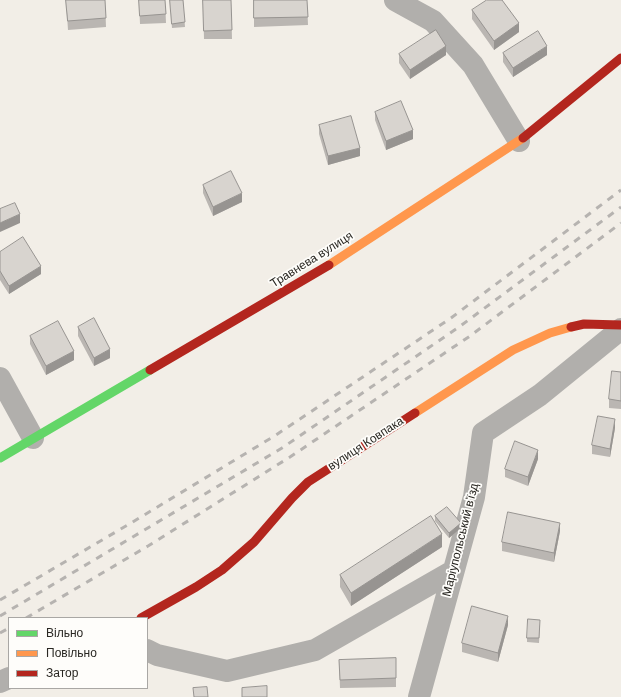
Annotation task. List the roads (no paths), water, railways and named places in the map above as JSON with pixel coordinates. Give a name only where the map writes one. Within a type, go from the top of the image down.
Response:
[{"type":"street","points":[[395,0],[433,21],[473,65],[519,141]]},
{"type":"street","name":"Травнева вулиця","points":[[0,458],[324,268],[519,141],[621,58]]},
{"type":"street","name":"вулиця Ковпака","points":[[143,617],[215,574],[246,550],[274,520],[296,492],[308,482],[513,350],[550,333],[584,324],[621,325]]},
{"type":"street","name":"Маріупольський в'їзд","points":[[418,697],[474,497],[483,433],[540,395],[621,329]]},
{"type":"street","points":[[0,378],[33,438]]},
{"type":"street","points":[[148,650],[157,654],[227,671],[315,650],[453,571]]},
{"type":"railway","points":[[0,600],[276,435],[451,318],[621,190]]},
{"type":"railway","points":[[0,616],[282,448],[459,327],[621,207]]},
{"type":"railway","points":[[28,617],[148,546],[290,457],[470,336],[621,223]]},
{"type":"railway","points":[[0,633],[8,629]]}]
